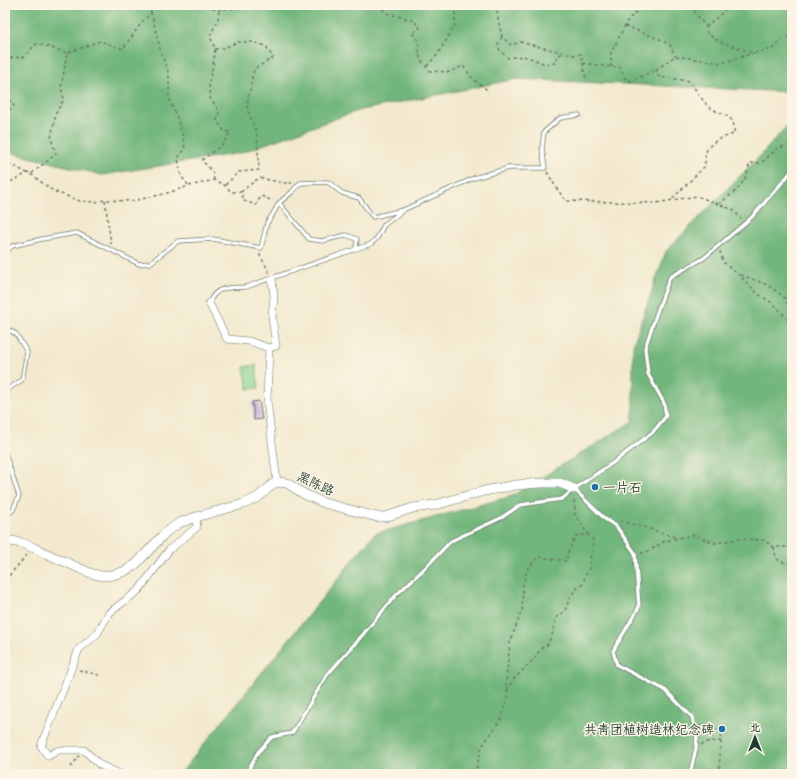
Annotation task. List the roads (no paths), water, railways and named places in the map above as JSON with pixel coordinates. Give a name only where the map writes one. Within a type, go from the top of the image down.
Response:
[{"type":"street","points":[[209,303],[227,340],[249,341],[269,348],[276,346],[272,317],[274,296],[272,279]]},
{"type":"street","points":[[269,348],[267,401],[277,482]]},
{"type":"street","name":"黑陈路","points":[[5,540],[22,543],[90,573],[102,576],[113,575],[125,571],[136,564],[166,532],[179,523],[243,504],[257,498],[277,482],[287,483],[304,494],[324,503],[377,517],[385,517],[413,508],[435,505],[484,491],[516,485],[560,483],[574,489]]},
{"type":"street","points":[[120,774],[100,765],[84,750],[59,750],[48,756],[42,746],[79,649],[97,634],[110,613],[139,590],[169,550],[197,527],[196,517]]},
{"type":"lane","points":[[5,253],[12,246],[77,233],[139,264],[150,263],[178,241],[213,239],[261,248],[267,223],[279,203],[300,183],[328,182],[342,193],[359,198],[373,217],[403,210],[474,178],[509,168],[545,168],[542,148],[544,132],[560,118],[579,115]]},
{"type":"lane","points":[[246,774],[258,752],[272,737],[292,733],[327,675],[396,595],[451,541],[501,518],[520,505],[562,499],[653,432],[666,416],[664,403],[648,374],[644,348],[670,277],[704,258],[752,217],[792,170]]},
{"type":"lane","points":[[279,203],[309,239],[322,241],[346,234],[357,239],[356,249]]},
{"type":"lane","points":[[209,303],[217,291],[226,288],[246,287],[371,244],[377,238],[384,225],[403,210]]},
{"type":"lane","points":[[5,328],[16,334],[27,352],[22,380],[5,391]]},
{"type":"lane","points":[[5,452],[19,496],[13,510],[5,516]]},
{"type":"lane","points":[[574,489],[605,519],[616,526],[635,553],[639,607],[613,651],[617,665],[665,690],[692,717],[698,738],[690,774]]},
{"type":"place","name":"一片石","points":[[595,487]]},
{"type":"place","name":"共青团植树造林纪念碑","points":[[722,729]]}]
